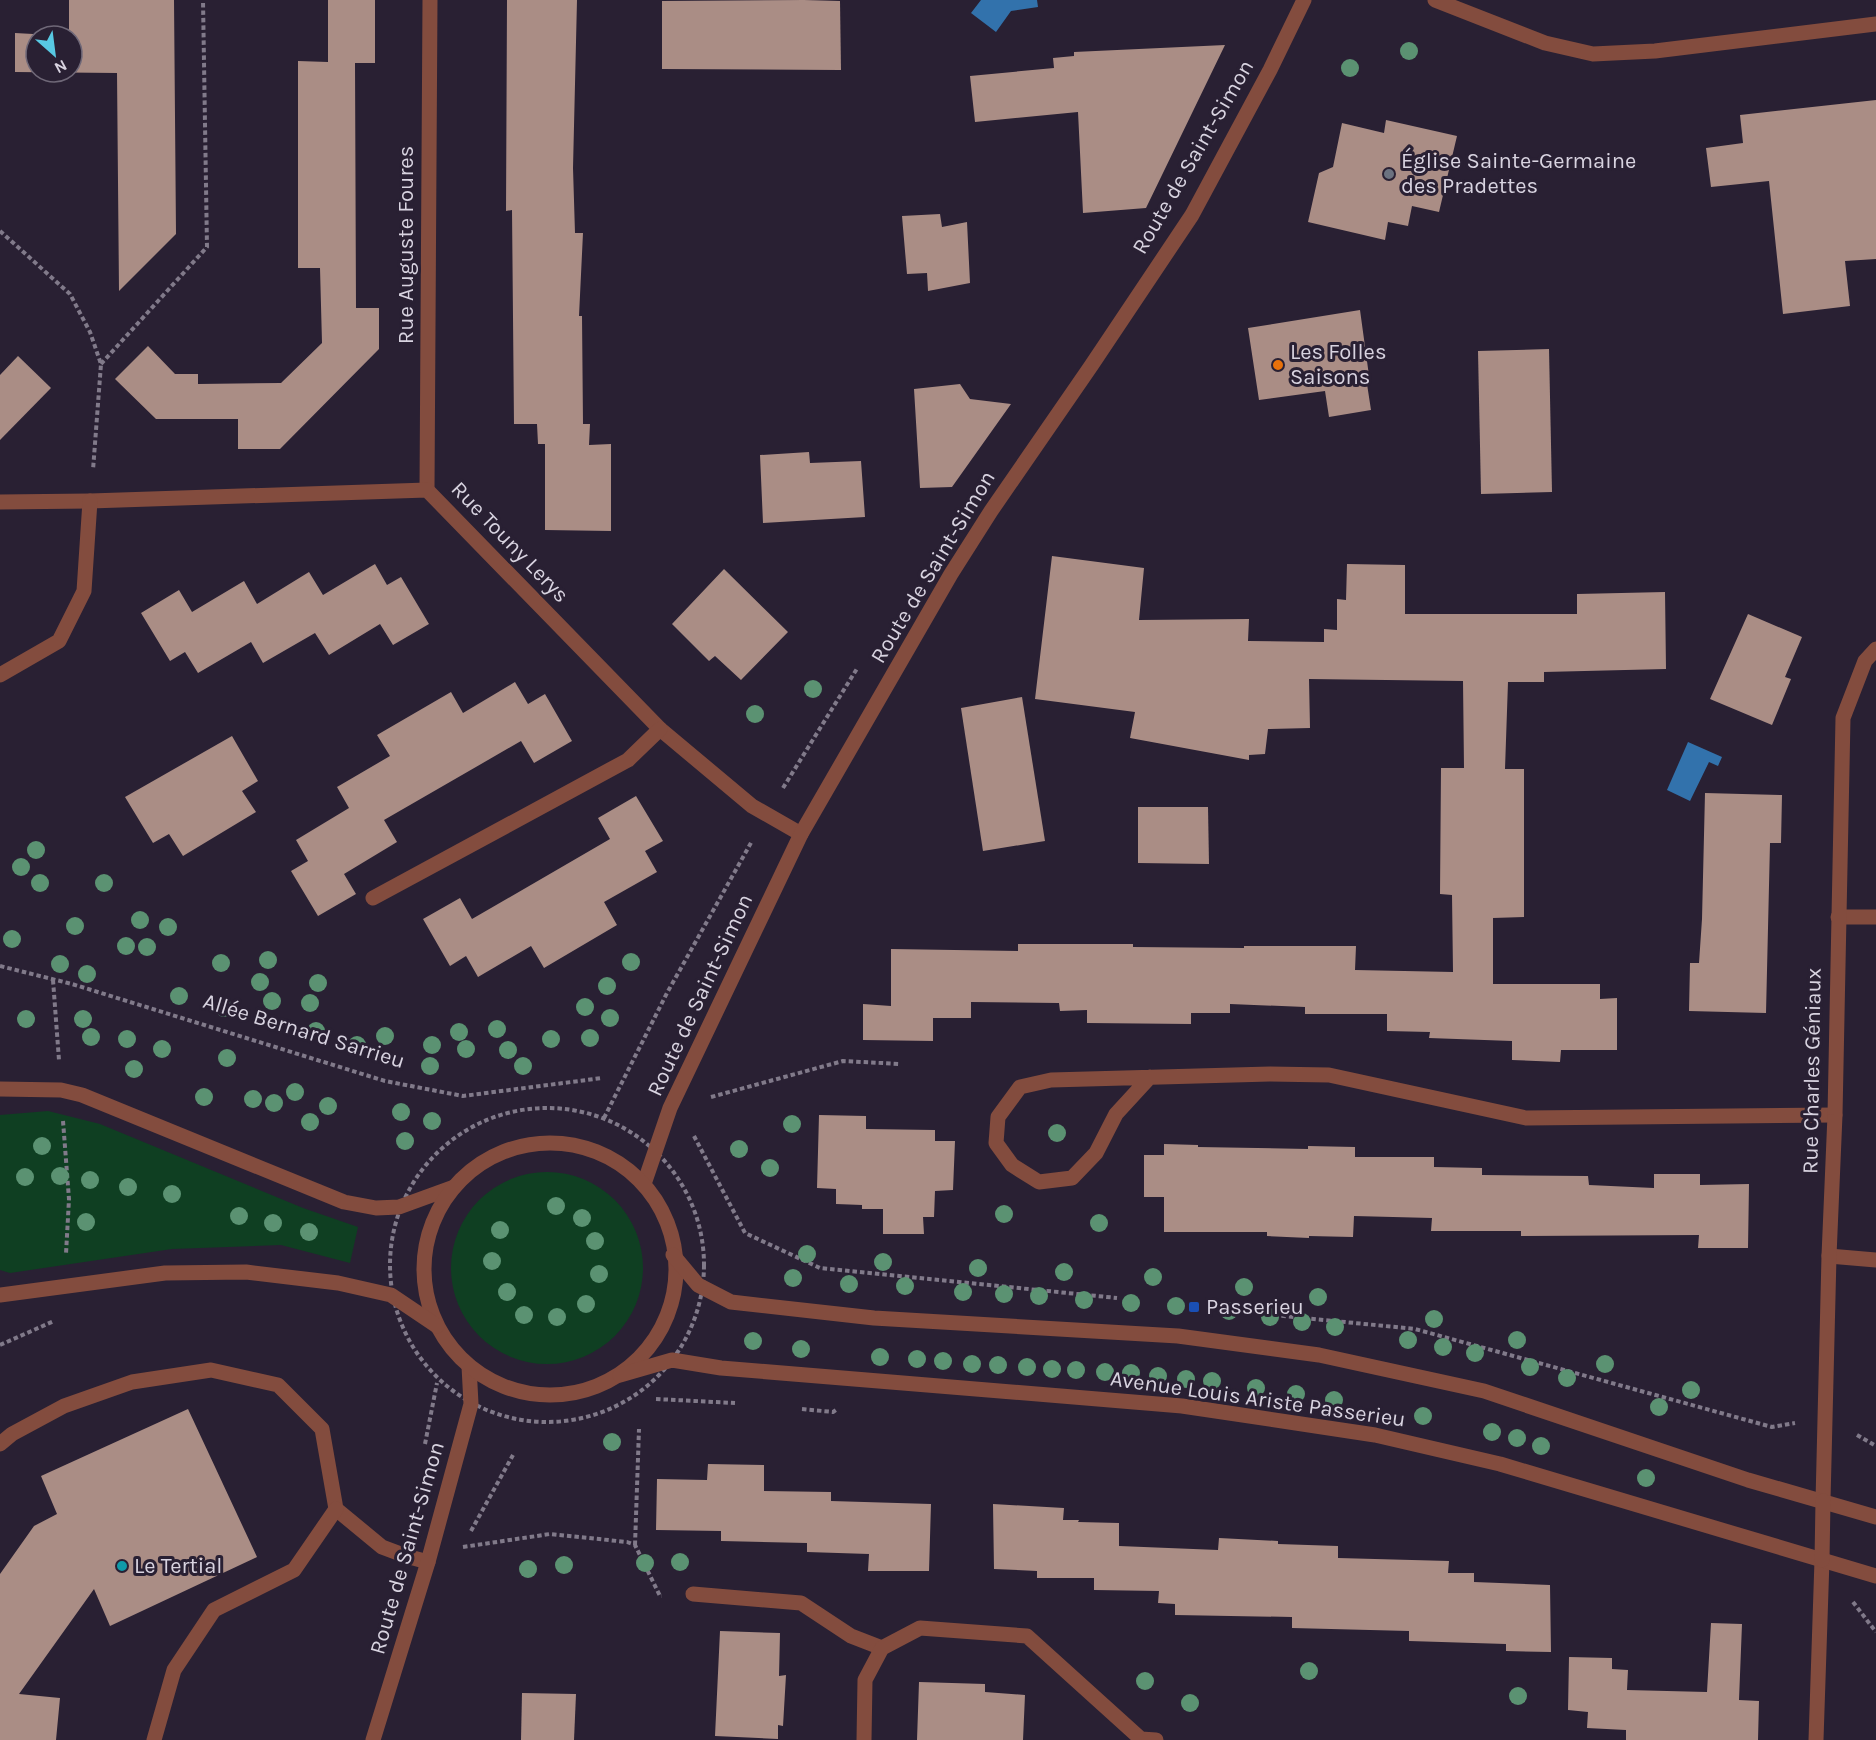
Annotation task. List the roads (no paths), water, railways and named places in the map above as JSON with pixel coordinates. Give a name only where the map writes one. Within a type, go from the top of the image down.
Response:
[{"type":"street","name":"Rue Auguste Foures","points":[[427,490],[430,0]]},
{"type":"street","name":"Route de Saint-Simon","points":[[645,1181],[670,1108],[801,834],[951,574],[1192,215],[1270,70],[1304,0]]},
{"type":"street","points":[[1435,0],[1545,43],[1593,54],[1655,51],[1876,24]]},
{"type":"street","name":"Rue Touny Lerys","points":[[0,502],[427,490],[660,729],[752,806],[801,834]]},
{"type":"street","points":[[0,675],[59,641],[84,591],[90,501]]},
{"type":"street","name":"Rue Charles Géniaux","points":[[1816,1740],[1835,1115],[1843,718],[1865,661],[1876,649]]},
{"type":"street","points":[[373,898],[628,759],[660,729]]},
{"type":"street","points":[[1838,917],[1876,917]]},
{"type":"street","points":[[1150,1077],[1116,1114],[1096,1153],[1072,1178],[1040,1182],[1012,1165],[996,1143],[998,1117],[1020,1087],[1051,1080],[1150,1077],[1270,1074],[1329,1075],[1526,1118],[1835,1115]]},
{"type":"street","points":[[0,1089],[61,1090],[82,1095],[344,1202],[376,1208],[399,1206],[454,1187]]},
{"type":"street","points":[[529,1143],[583,1144],[615,1159],[645,1181],[669,1223],[673,1255],[674,1296],[663,1327],[645,1353],[620,1375],[597,1386],[572,1393],[546,1395],[519,1392],[492,1382],[469,1366],[450,1346],[437,1327],[426,1299],[423,1269],[427,1240],[437,1211],[454,1187],[488,1158],[529,1143]]},
{"type":"street","name":"Avenue Louis Ariste Passerieu","points":[[673,1255],[698,1285],[731,1302],[863,1317],[1178,1336],[1319,1355],[1484,1391],[1748,1480],[1876,1517]]},
{"type":"street","points":[[1829,1256],[1876,1260]]},
{"type":"street","points":[[0,1295],[165,1273],[246,1272],[338,1283],[391,1295],[437,1327]]},
{"type":"street","name":"Avenue Louis Ariste Passerieu","points":[[620,1375],[672,1360],[720,1368],[1182,1406],[1375,1435],[1500,1464],[1876,1576]]},
{"type":"street","name":"Route de Saint-Simon","points":[[373,1740],[428,1562],[471,1404],[469,1366]]},
{"type":"street","points":[[0,1444],[12,1434],[64,1406],[132,1382],[211,1370],[278,1384],[322,1429],[336,1509],[382,1547],[428,1562]]},
{"type":"street","points":[[154,1740],[174,1670],[214,1610],[294,1570],[336,1509]]},
{"type":"street","points":[[693,1594],[801,1603],[851,1636],[882,1648]]},
{"type":"street","points":[[864,1740],[865,1680],[882,1648],[920,1628],[1027,1636],[1141,1739],[1156,1740]]},
{"type":"water","points":[[981,0],[1037,0],[1038,7],[1011,11],[996,32],[971,13]]},
{"type":"water","points":[[1688,742],[1722,757],[1718,766],[1709,762],[1690,801],[1667,790]]},
{"type":"place","name":"Église Sainte-Germaine des Pradettes","points":[[1389,174]]},
{"type":"place","name":"Les Folles Saisons","points":[[1278,365]]},
{"type":"place","name":"Passerieu","points":[[1194,1307]]},
{"type":"place","name":"Le Tertial","points":[[122,1566]]}]
